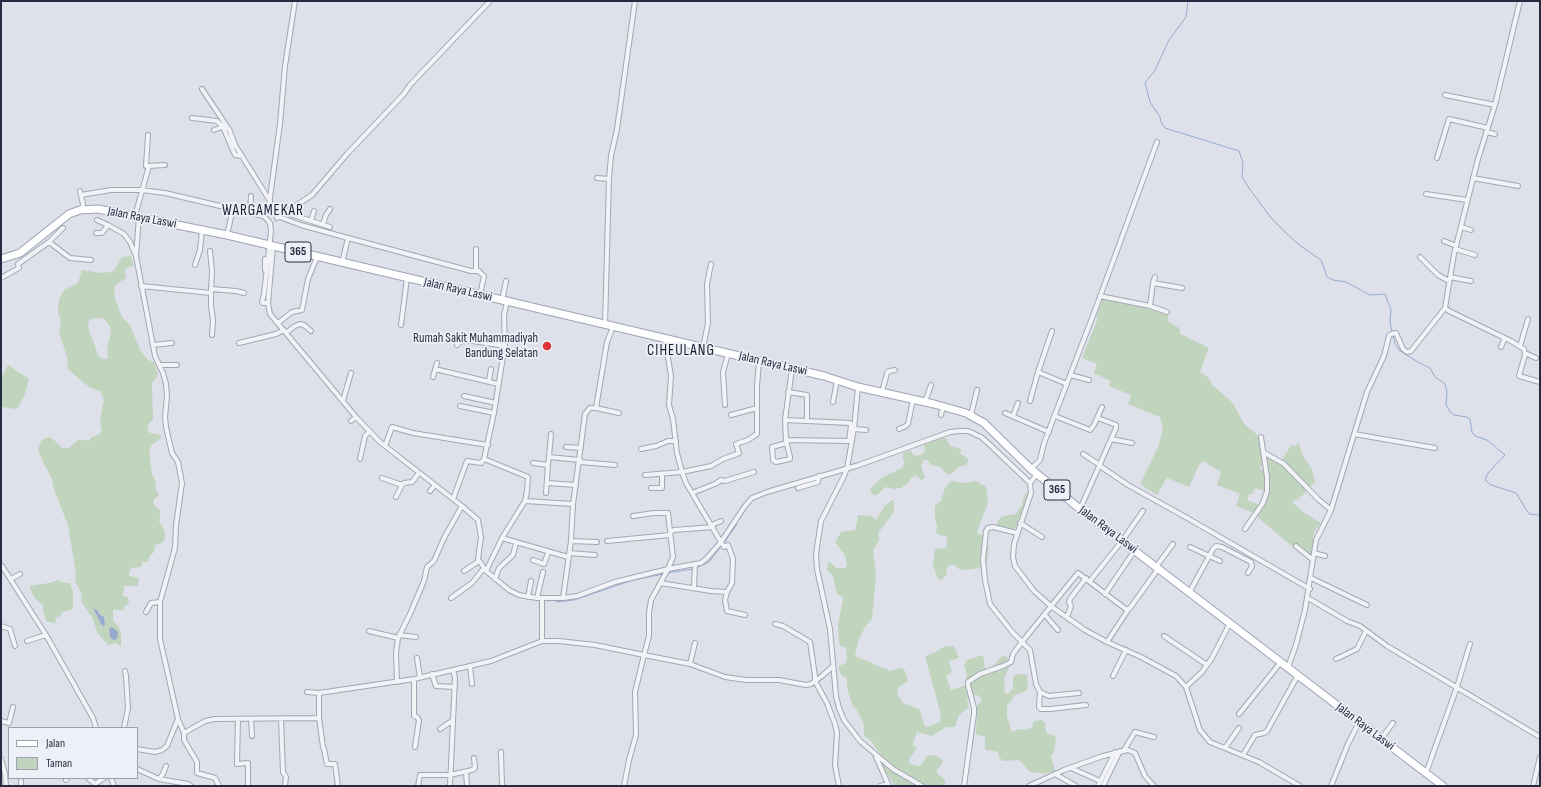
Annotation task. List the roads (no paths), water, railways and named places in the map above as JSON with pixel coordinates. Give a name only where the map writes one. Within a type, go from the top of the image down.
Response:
[{"type":"main road","name":"Jalan Raya Laswi","points":[[1,259],[20,253],[72,212],[82,210],[98,210],[227,235],[504,302],[759,361],[837,380],[858,387],[943,406],[971,415],[990,429],[1031,469],[1080,509],[1443,786]]},
{"type":"street","points":[[264,216],[270,201],[280,124],[285,66],[295,1]]},
{"type":"street","points":[[479,271],[471,271],[278,218],[312,194],[403,95],[410,85],[490,1]]},
{"type":"street","points":[[596,408],[607,342],[608,326],[609,179],[611,156],[617,130],[635,1]]},
{"type":"street","points":[[1288,667],[1298,639],[1308,598],[1314,553],[1319,532],[1331,510],[1370,384],[1384,356],[1389,336],[1393,333],[1398,334],[1403,349],[1407,352],[1411,351],[1445,308],[1449,279],[1467,200],[1495,105],[1520,1]]},
{"type":"street","points":[[202,89],[225,128],[234,148],[242,156],[270,201]]},
{"type":"street","points":[[1445,95],[1495,105]]},
{"type":"street","points":[[192,118],[216,120],[225,128]]},
{"type":"street","points":[[1437,158],[1449,119],[1487,130],[1495,134]]},
{"type":"street","points":[[214,130],[225,128]]},
{"type":"street","points":[[148,135],[146,166],[149,166]]},
{"type":"street","points":[[1031,469],[1040,460],[1044,443],[1157,142]]},
{"type":"street","points":[[149,166],[164,165]]},
{"type":"street","points":[[149,166],[141,190],[137,217],[136,256],[141,286],[148,313],[152,345],[166,384],[166,427],[172,453],[178,462],[182,485],[176,525],[175,548],[160,602],[160,643],[178,719],[184,733],[184,740],[197,762],[198,773],[215,778],[219,786]]},
{"type":"street","points":[[597,178],[609,179]]},
{"type":"street","points":[[1473,178],[1518,186]]},
{"type":"street","points":[[82,210],[83,204],[81,193],[111,190],[141,190],[165,193],[264,216],[271,227],[271,246],[266,303],[270,314],[368,433],[419,473],[433,488],[453,499],[461,508],[478,520],[480,523],[481,537],[478,556],[479,561],[484,570],[509,590],[519,595],[541,600],[577,596],[615,582],[668,569],[696,567],[704,562],[721,542],[752,498],[767,492],[847,468],[954,431],[964,431],[981,437],[1030,483],[1031,493],[1020,523],[1013,553],[1015,566],[1034,591],[1052,607],[1107,642],[1170,672],[1182,680],[1186,687],[1198,724],[1210,742],[1243,755],[1300,786]]},
{"type":"street","points":[[1426,194],[1467,200]]},
{"type":"street","points":[[250,213],[251,196]]},
{"type":"street","points":[[227,235],[233,209]]},
{"type":"street","points":[[323,224],[330,209]]},
{"type":"street","points":[[311,221],[314,211]]},
{"type":"street","points":[[287,213],[330,227]]},
{"type":"street","points":[[97,220],[124,234],[130,242],[136,256]]},
{"type":"street","points":[[96,233],[102,233],[108,225]]},
{"type":"street","points":[[1461,227],[1471,230]]},
{"type":"street","points":[[20,253],[34,253],[49,242],[63,228]]},
{"type":"street","points":[[195,265],[200,250],[202,230]]},
{"type":"street","points":[[342,263],[348,238]]},
{"type":"street","points":[[1444,241],[1456,248],[1476,255]]},
{"type":"street","points":[[49,242],[70,258],[91,260]]},
{"type":"street","points":[[476,249],[476,267],[484,276],[480,296]]},
{"type":"street","points":[[210,251],[212,272],[212,335]]},
{"type":"street","points":[[1,278],[18,266],[30,256],[30,254]]},
{"type":"street","points":[[278,323],[292,312],[302,310],[308,279],[317,257]]},
{"type":"street","points":[[1420,258],[1438,275],[1449,279],[1471,281]]},
{"type":"street","points":[[265,259],[265,274],[268,276]]},
{"type":"street","points":[[703,348],[708,323],[707,284],[711,264]]},
{"type":"street","points":[[1150,306],[1155,277]]},
{"type":"street","points":[[401,325],[407,278]]},
{"type":"street","points":[[453,499],[467,460],[481,463],[484,459],[488,445],[505,346],[504,302],[506,281]]},
{"type":"street","points":[[1154,283],[1182,288]]},
{"type":"street","points":[[141,286],[211,291],[236,291],[244,293]]},
{"type":"street","points":[[1100,296],[1150,306],[1167,312]]},
{"type":"street","points":[[1445,308],[1448,311],[1520,346],[1524,349],[1525,353],[1536,358]]},
{"type":"street","points":[[1520,346],[1528,319]]},
{"type":"street","points":[[239,343],[285,332],[300,324],[304,325],[311,331]]},
{"type":"street","points":[[1030,401],[1052,331]]},
{"type":"street","points":[[1502,347],[1504,338]]},
{"type":"street","points":[[665,339],[671,376],[669,405],[673,419],[682,472],[692,493],[724,547],[728,546],[733,559],[732,583],[725,600],[728,611],[745,615]]},
{"type":"street","points":[[457,345],[466,340],[505,346]]},
{"type":"street","points":[[152,345],[172,343]]},
{"type":"street","points":[[1525,353],[1519,375],[1540,382]]},
{"type":"street","points":[[725,405],[724,372],[728,354]]},
{"type":"street","points":[[645,475],[682,472],[711,466],[723,459],[739,453],[736,444],[748,440],[757,434],[759,361]]},
{"type":"street","points":[[433,377],[437,363]]},
{"type":"street","points":[[160,365],[177,365]]},
{"type":"street","points":[[435,369],[498,384]]},
{"type":"street","points":[[489,381],[492,369]]},
{"type":"street","points":[[785,420],[851,424],[850,440],[786,441],[772,446],[773,460],[776,462],[790,459],[786,441],[785,420],[792,369]]},
{"type":"street","points":[[882,392],[887,373],[895,370]]},
{"type":"street","points":[[1038,372],[1067,384]]},
{"type":"street","points":[[343,401],[351,373]]},
{"type":"street","points":[[1070,375],[1089,380]]},
{"type":"street","points":[[834,402],[837,380]]},
{"type":"street","points":[[925,402],[930,385]]},
{"type":"street","points":[[858,387],[854,429],[847,468],[821,522],[816,554],[817,569],[830,629],[832,666],[837,701],[844,720],[855,735],[875,755],[898,773],[922,786]]},
{"type":"street","points":[[971,415],[977,390]]},
{"type":"street","points":[[788,392],[807,395],[807,421]]},
{"type":"street","points":[[464,396],[496,403]]},
{"type":"street","points":[[899,428],[908,424],[913,400]]},
{"type":"street","points":[[1013,416],[1018,403]]},
{"type":"street","points":[[460,406],[494,413]]},
{"type":"street","points":[[941,415],[943,406]]},
{"type":"street","points":[[1054,416],[1090,430],[1098,418],[1102,407]]},
{"type":"street","points":[[563,598],[571,541],[573,504],[586,414],[590,408],[619,413]]},
{"type":"street","points":[[731,415],[757,408]]},
{"type":"street","points":[[1005,413],[1049,432]]},
{"type":"street","points":[[351,421],[356,417]]},
{"type":"street","points":[[1080,509],[1117,426],[1098,418]]},
{"type":"street","points":[[385,446],[392,427],[413,433],[488,445]]},
{"type":"street","points":[[854,429],[866,430]]},
{"type":"street","points":[[360,460],[368,433]]},
{"type":"street","points":[[546,493],[551,434]]},
{"type":"street","points":[[1354,434],[1435,448]]},
{"type":"street","points":[[1245,529],[1262,503],[1267,491],[1267,478],[1261,437]]},
{"type":"street","points":[[1111,439],[1132,444]]},
{"type":"street","points":[[641,449],[656,446],[668,441],[676,441]]},
{"type":"street","points":[[566,447],[581,448]]},
{"type":"street","points":[[1263,452],[1284,464],[1318,499],[1331,510]]},
{"type":"street","points":[[1083,454],[1128,485],[1190,519],[1310,589]]},
{"type":"street","points":[[550,457],[615,465]]},
{"type":"street","points":[[451,598],[472,582],[484,570],[525,501],[528,478],[484,459]]},
{"type":"street","points":[[533,463],[548,464]]},
{"type":"street","points":[[692,493],[721,480],[725,481],[754,472]]},
{"type":"street","points":[[396,497],[402,485],[404,483],[412,482],[419,473]]},
{"type":"street","points":[[651,488],[662,488],[662,474]]},
{"type":"street","points":[[1030,483],[1037,474]]},
{"type":"street","points":[[798,488],[818,482],[819,476]]},
{"type":"street","points":[[382,478],[402,485]]},
{"type":"street","points":[[811,484],[813,478]]},
{"type":"street","points":[[547,483],[576,485]]},
{"type":"street","points":[[525,501],[573,504]]},
{"type":"street","points":[[397,682],[396,653],[398,636],[410,614],[424,581],[427,567],[434,561],[444,538],[461,508]]},
{"type":"street","points":[[1067,617],[1071,606],[1069,602],[1070,599],[1122,541],[1143,511]]},
{"type":"street","points":[[624,786],[636,735],[635,692],[649,636],[649,607],[673,558],[667,513],[633,516]]},
{"type":"street","points":[[607,541],[670,534],[674,530],[712,526],[721,521]]},
{"type":"street","points":[[1020,523],[1042,537]]},
{"type":"street","points":[[1017,533],[993,527],[987,529],[984,541],[983,559],[985,580],[990,604],[1000,618],[1029,648],[1032,654],[1036,684],[1040,692],[1039,707],[1041,709],[1050,709],[1086,705]]},
{"type":"street","points":[[502,538],[548,553],[596,555]]},
{"type":"street","points":[[571,541],[598,542]]},
{"type":"street","points":[[495,579],[499,568],[515,556],[516,543]]},
{"type":"street","points":[[1107,642],[1173,544]]},
{"type":"street","points":[[1190,593],[1215,547],[1220,546],[1251,562],[1252,565],[1248,573]]},
{"type":"street","points":[[1296,546],[1313,560]]},
{"type":"street","points":[[1190,547],[1220,561]]},
{"type":"street","points":[[1105,594],[1135,550]]},
{"type":"street","points":[[533,560],[544,564],[548,553]]},
{"type":"street","points":[[1314,553],[1325,556]]},
{"type":"street","points":[[464,571],[479,561]]},
{"type":"street","points":[[1,566],[11,579],[46,635],[87,707],[96,727]]},
{"type":"street","points":[[694,588],[696,567]]},
{"type":"street","points":[[542,641],[541,600],[543,572]]},
{"type":"street","points":[[964,786],[974,714],[968,683],[980,674],[1008,664],[1022,642],[1052,607],[1078,573],[1128,610]]},
{"type":"street","points":[[11,579],[20,574]]},
{"type":"street","points":[[1311,578],[1367,605]]},
{"type":"street","points":[[528,597],[531,581]]},
{"type":"street","points":[[660,583],[727,592]]},
{"type":"street","points":[[1308,598],[1347,621],[1360,626],[1387,646],[1540,737]]},
{"type":"street","points":[[146,612],[151,603],[160,602]]},
{"type":"street","points":[[1045,615],[1058,630]]},
{"type":"street","points":[[1186,687],[1207,664],[1219,646],[1230,623]]},
{"type":"street","points":[[775,624],[783,626],[810,642],[815,681],[827,703],[837,733],[835,765],[839,786]]},
{"type":"street","points":[[1,626],[10,629],[16,646]]},
{"type":"street","points":[[369,631],[398,636],[416,637]]},
{"type":"street","points":[[1336,659],[1357,649],[1366,631]]},
{"type":"street","points":[[27,641],[46,635]]},
{"type":"street","points":[[1164,636],[1207,664]]},
{"type":"street","points":[[307,692],[319,693],[414,679],[491,661],[542,641],[559,641],[595,645],[690,664],[718,675],[735,679],[769,680],[811,684],[826,673],[832,666]]},
{"type":"street","points":[[690,664],[695,643]]},
{"type":"street","points":[[1426,773],[1457,687],[1470,644]]},
{"type":"street","points":[[1113,676],[1126,650]]},
{"type":"street","points":[[417,658],[420,677]]},
{"type":"street","points":[[1239,714],[1282,662]]},
{"type":"street","points":[[470,666],[472,684]]},
{"type":"street","points":[[450,786],[452,720],[455,687],[453,670]]},
{"type":"street","points":[[124,727],[128,708],[125,671]]},
{"type":"street","points":[[432,674],[436,686],[455,687]]},
{"type":"street","points":[[1243,755],[1255,735],[1267,731],[1298,675]]},
{"type":"street","points":[[414,679],[414,716],[419,720],[415,747]]},
{"type":"street","points":[[1040,692],[1049,696],[1079,693]]},
{"type":"street","points":[[319,693],[319,718],[323,747],[327,764],[335,764],[338,786]]},
{"type":"street","points":[[1,721],[9,723],[13,707]]},
{"type":"street","points":[[184,733],[208,720],[319,718]]},
{"type":"street","points":[[138,749],[155,752],[162,750],[167,746],[178,719]]},
{"type":"street","points":[[238,719],[237,764],[248,763],[248,786]]},
{"type":"street","points":[[251,719],[252,736]]},
{"type":"street","points":[[281,719],[283,772],[286,777],[285,786]]},
{"type":"street","points":[[440,729],[452,720]]},
{"type":"street","points":[[1331,786],[1348,744],[1359,722]]},
{"type":"street","points":[[1381,739],[1393,723]]},
{"type":"street","points":[[1225,748],[1239,728]]},
{"type":"street","points":[[1101,784],[1135,732],[1154,736]]},
{"type":"street","points":[[1029,786],[1055,774],[1115,752],[1132,750],[1135,752],[1145,776],[1154,786]]},
{"type":"street","points":[[501,752],[502,786]]},
{"type":"street","points":[[1101,784],[1115,752]]},
{"type":"street","points":[[875,755],[889,785],[880,786]]},
{"type":"street","points":[[1533,786],[1540,756]]},
{"type":"street","points":[[418,786],[420,775],[450,775],[472,770],[475,768],[474,758]]},
{"type":"street","points":[[1,759],[6,786]]},
{"type":"street","points":[[160,779],[166,766]]},
{"type":"street","points":[[1072,768],[1101,784]]},
{"type":"street","points":[[138,769],[160,779],[188,784],[191,786]]},
{"type":"street","points":[[466,772],[467,786]]},
{"type":"street","points":[[1055,774],[1076,786]]},
{"type":"street","points":[[94,785],[103,779]]},
{"type":"water","points":[[93,608],[104,617],[105,625],[103,626],[100,622]]},
{"type":"water","points":[[112,627],[118,632],[117,639],[113,640],[110,637],[109,629]]},
{"type":"waterway","points":[[1188,1],[1186,17],[1169,40],[1155,70],[1145,83],[1150,102],[1160,117],[1161,122],[1165,128],[1239,151],[1243,163],[1242,177],[1249,188],[1271,218],[1302,247],[1321,260],[1327,277],[1333,280],[1346,282],[1370,295],[1385,294],[1391,310],[1390,322],[1392,332]]},
{"type":"waterway","points":[[1393,335],[1395,344],[1399,350],[1430,368],[1435,377],[1445,384],[1447,391],[1446,404],[1450,412],[1454,415],[1467,417],[1470,419],[1472,432],[1475,436],[1487,440],[1505,455],[1488,473],[1485,480],[1491,485],[1516,493],[1529,514],[1540,515]]},
{"type":"waterway","points":[[724,543],[737,524]]},
{"type":"waterway","points":[[696,568],[709,562],[722,545]]},
{"type":"waterway","points":[[667,573],[693,569]]},
{"type":"waterway","points":[[556,602],[574,600],[633,580],[664,574]]},
{"type":"place","name":"Rumah Sakit Muhammadiyah Bandung Selatan","points":[[547,346]]},
{"type":"district","name":"WARGAMEKAR","points":[[263,211]]},
{"type":"district","name":"CIHEULANG","points":[[681,351]]}]
